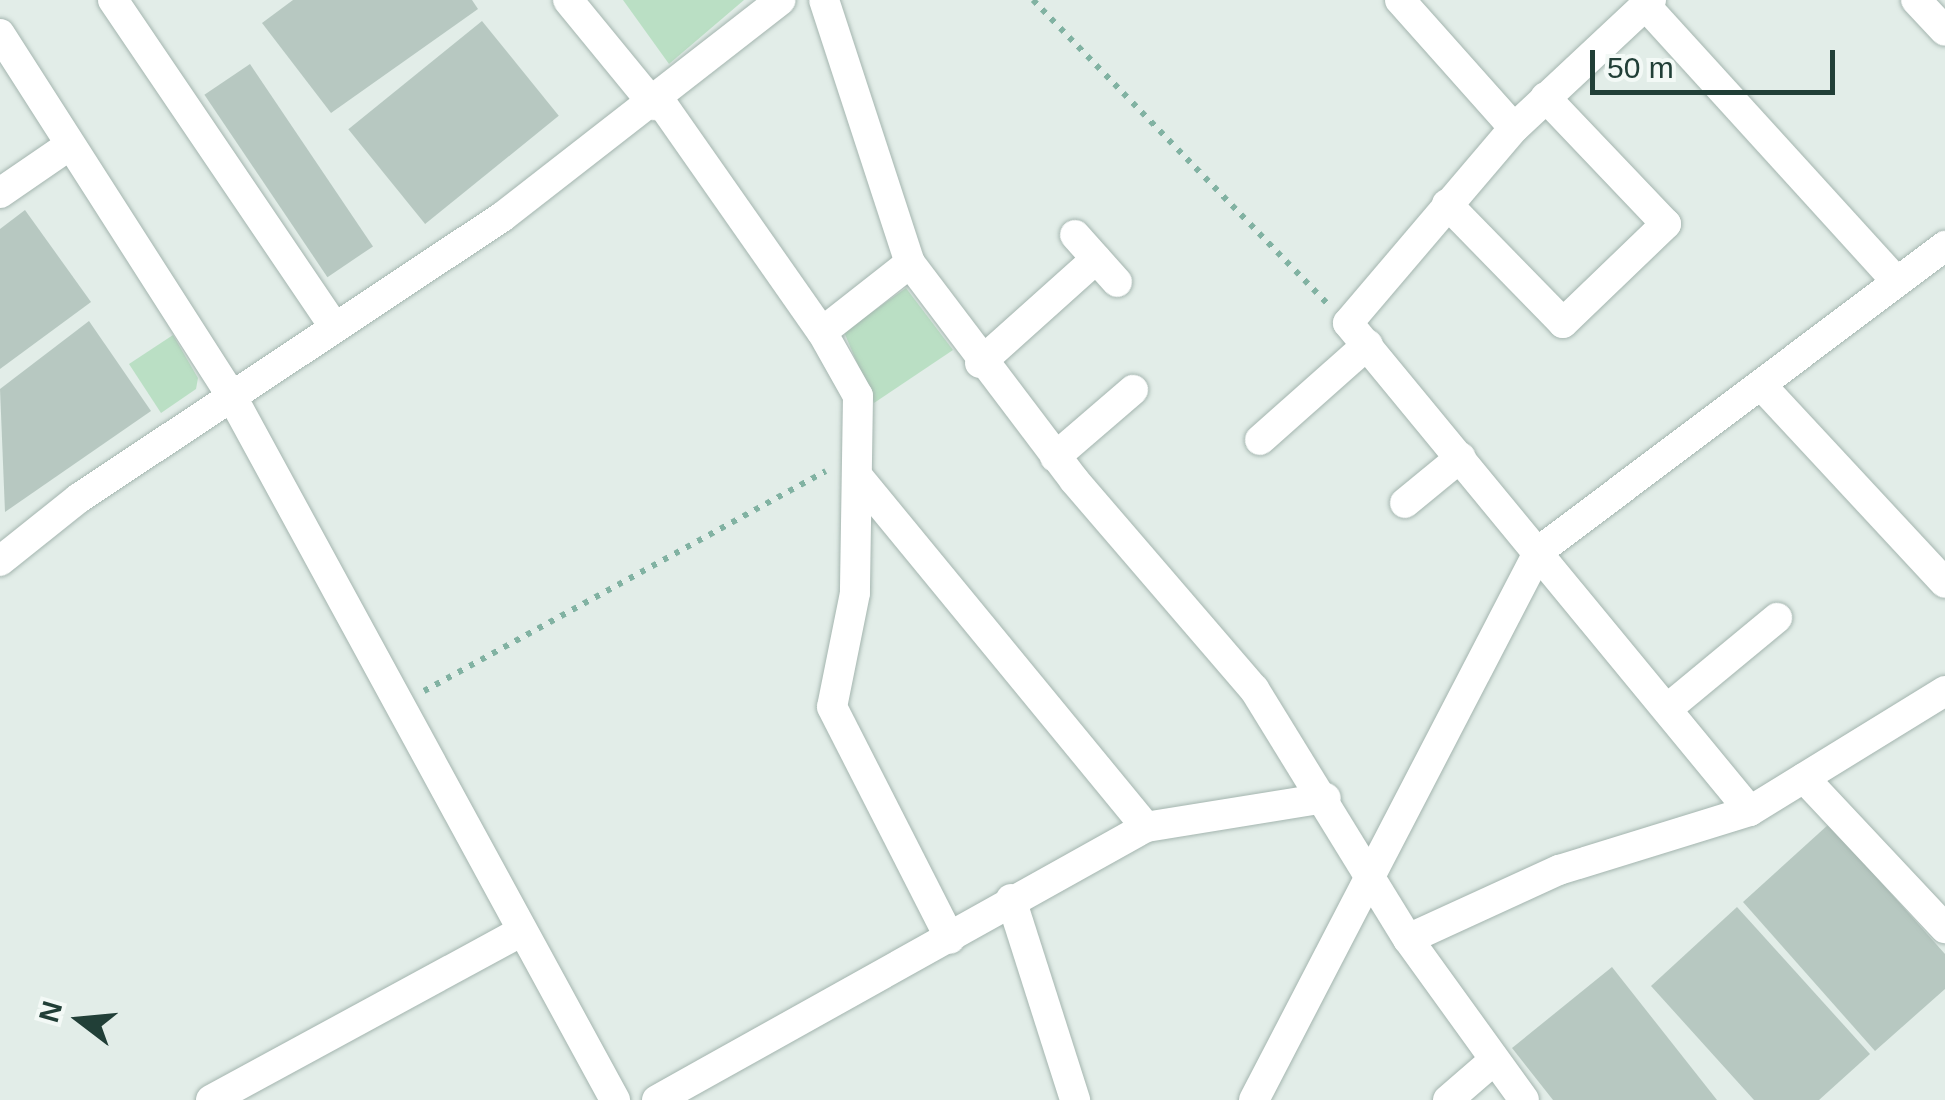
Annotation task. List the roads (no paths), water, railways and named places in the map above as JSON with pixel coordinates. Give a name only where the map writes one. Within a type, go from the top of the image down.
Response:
[{"type":"street","points":[[113,0],[334,327]]},
{"type":"street","points":[[568,0],[657,103],[822,332],[858,396],[861,465],[855,593],[832,707],[950,940]]},
{"type":"street","points":[[0,560],[231,395],[502,218],[657,103],[781,0]]},
{"type":"street","points":[[824,0],[910,264],[980,363],[1055,457],[1254,689],[1326,798],[1408,938],[1524,1100]]},
{"type":"street","points":[[1400,0],[1514,128]]},
{"type":"street","points":[[1916,0],[1945,31]]},
{"type":"street","points":[[1260,440],[1358,334],[1447,204],[1514,128],[1648,3],[1897,282]]},
{"type":"street","points":[[0,34],[231,395],[614,1100]]},
{"type":"street","points":[[1447,204],[1563,323],[1666,224],[1545,97]]},
{"type":"street","points":[[0,193],[70,146]]},
{"type":"street","points":[[1075,236],[1116,282]]},
{"type":"street","points":[[1254,1100],[1369,869],[1539,552],[1945,246]]},
{"type":"street","points":[[980,363],[1096,260]]},
{"type":"street","points":[[822,332],[910,264]]},
{"type":"street","points":[[1358,334],[1750,811]]},
{"type":"street","points":[[1761,385],[1945,583]]},
{"type":"street","points":[[1055,457],[1133,390]]},
{"type":"street","points":[[1405,503],[1462,457]]},
{"type":"street","points":[[861,465],[1146,827]]},
{"type":"street","points":[[1667,709],[1776,618]]},
{"type":"street","points":[[1408,938],[1559,870],[1750,811],[1945,691]]},
{"type":"street","points":[[1804,778],[1945,928]]},
{"type":"street","points":[[657,1100],[950,940],[1011,899],[1146,827],[1326,798]]},
{"type":"street","points":[[1011,899],[1075,1100]]},
{"type":"street","points":[[211,1100],[520,932]]},
{"type":"street","points":[[1448,1100],[1494,1061]]}]
